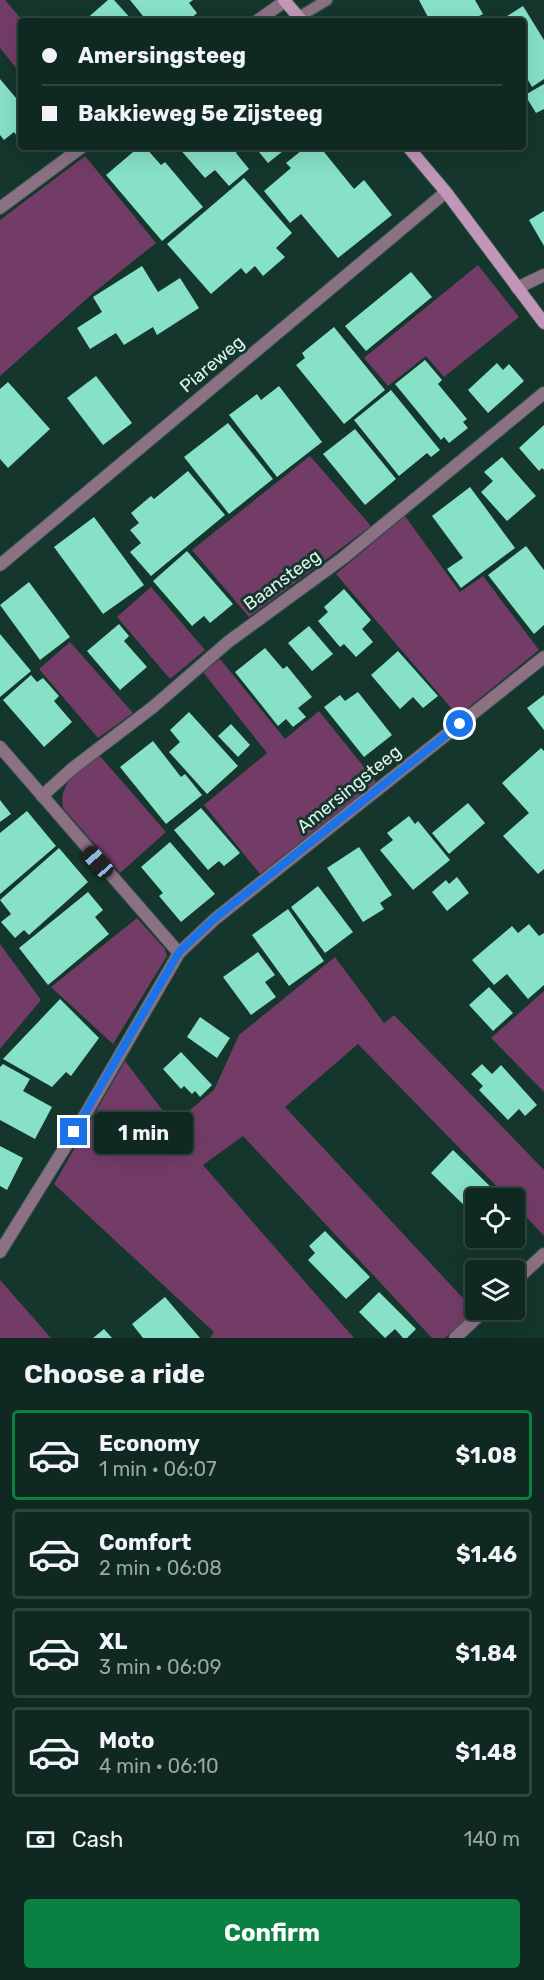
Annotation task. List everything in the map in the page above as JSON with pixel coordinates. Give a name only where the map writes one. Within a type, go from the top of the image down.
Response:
[{"type":"street","points":[[261,18],[284,0],[299,18]]},
{"type":"street","points":[[0,208],[78,150]]},
{"type":"street","points":[[411,150],[446,192],[544,323]]},
{"type":"street","name":"Piareweg","points":[[0,564],[446,192]]},
{"type":"street","points":[[517,288],[544,275]]},
{"type":"street","name":"Baansteeg","points":[[42,796],[73,768],[153,707],[228,642],[343,558],[544,393]]},
{"type":"street","name":"Amersingsteeg","points":[[0,1252],[85,1115],[179,952],[214,919],[544,657]]},
{"type":"street","points":[[0,747],[179,952]]},
{"type":"street","points":[[525,1272],[544,1254]]},
{"type":"street","points":[[455,1338],[474,1320]]},
{"type":"lane","points":[[301,18],[327,0]]},
{"type":"shaded area","points":[[0,0],[5,0],[20,18],[18,18],[18,70],[0,48]]},
{"type":"shaded area","points":[[85,156],[156,243],[92,294],[0,376],[0,220]]},
{"type":"shaded area","points":[[478,265],[519,317],[444,377],[426,356],[388,386],[364,358]]},
{"type":"shaded area","points":[[310,456],[371,526],[249,617],[192,550]]},
{"type":"shaded area","points":[[405,516],[460,592],[483,576],[539,650],[458,716],[336,574]]},
{"type":"shaded area","points":[[151,587],[205,650],[170,679],[117,617]]},
{"type":"shaded area","points":[[70,642],[133,713],[98,738],[39,669]]},
{"type":"shaded area","points":[[220,659],[285,739],[319,711],[376,782],[260,874],[204,805],[267,753],[203,672]]},
{"type":"shaded area","points":[[100,756],[166,832],[120,873],[63,808],[64,790],[72,777]]},
{"type":"shaded area","points":[[137,918],[165,949],[167,956],[113,1044],[51,987]]},
{"type":"shaded area","points":[[0,944],[41,1000],[0,1049]]},
{"type":"shaded area","points":[[335,957],[384,1023],[394,1015],[544,1170],[544,1236],[525,1216],[525,1188],[498,1188],[358,1044],[285,1107],[465,1300],[465,1320],[445,1338],[432,1338],[243,1136],[203,1165],[354,1338],[210,1338],[214,1332],[54,1184],[125,1061],[173,1124],[214,1090],[239,1035]]},
{"type":"shaded area","points":[[544,991],[544,1092],[491,1038]]},
{"type":"shaded area","points":[[0,1280],[51,1338],[0,1338]]},
{"type":"building","points":[[108,0],[114,0],[130,18],[87,18]]},
{"type":"building","points":[[130,0],[193,0],[189,3],[197,13],[191,18],[145,18]]},
{"type":"building","points":[[419,0],[475,0],[483,14],[476,18],[428,18]]},
{"type":"building","points":[[523,6],[544,40],[544,79],[532,87],[528,80],[526,82],[526,18],[504,18]]},
{"type":"building","points":[[0,79],[18,100],[18,135],[14,132],[4,140],[0,135]]},
{"type":"building","points":[[544,84],[544,109],[536,113],[526,94]]},
{"type":"building","points":[[135,150],[148,150],[161,165],[165,162],[203,207],[162,241],[106,175]]},
{"type":"building","points":[[181,150],[238,150],[236,153],[249,169],[229,186],[215,170],[205,178]]},
{"type":"building","points":[[257,150],[284,150],[268,163]]},
{"type":"building","points":[[302,150],[322,150],[354,189],[364,180],[392,215],[338,258],[301,214],[290,223],[264,191],[291,168],[286,163]]},
{"type":"building","points":[[244,178],[292,233],[276,248],[285,257],[263,276],[255,266],[246,274],[241,268],[211,294],[167,244]]},
{"type":"building","points":[[544,211],[544,246],[529,220]]},
{"type":"building","points":[[142,266],[158,292],[180,278],[199,308],[157,335],[153,327],[124,345],[116,333],[90,349],[77,328],[102,312],[93,297]]},
{"type":"building","points":[[411,272],[432,297],[366,351],[345,326]]},
{"type":"building","points":[[334,327],[385,390],[344,424],[296,365],[305,358],[302,353]]},
{"type":"building","points":[[425,360],[442,380],[438,384],[467,419],[463,422],[468,428],[449,443],[444,437],[441,440],[395,384]]},
{"type":"building","points":[[497,363],[503,370],[509,364],[524,381],[488,413],[468,390]]},
{"type":"building","points":[[96,376],[132,423],[103,445],[67,398]]},
{"type":"building","points":[[8,382],[50,429],[8,468],[0,459],[0,389]]},
{"type":"building","points":[[279,386],[322,442],[277,477],[229,415],[257,394],[261,400]]},
{"type":"building","points":[[391,390],[440,450],[431,457],[427,453],[399,476],[354,420]]},
{"type":"building","points":[[228,423],[273,479],[229,514],[184,457]]},
{"type":"building","points":[[544,425],[544,470],[542,468],[539,471],[519,448]]},
{"type":"building","points":[[355,429],[396,479],[365,505],[323,454]]},
{"type":"building","points":[[502,457],[536,496],[507,521],[481,492],[493,481],[484,472]]},
{"type":"building","points":[[188,471],[225,515],[151,576],[130,552],[141,543],[130,530],[139,523],[131,513],[151,496],[154,499]]},
{"type":"building","points":[[470,487],[515,548],[461,588],[447,569],[463,558],[432,516]]},
{"type":"building","points":[[94,517],[144,585],[103,614],[54,547]]},
{"type":"building","points":[[526,546],[544,570],[544,625],[534,634],[488,575]]},
{"type":"building","points":[[187,551],[233,604],[210,623],[204,616],[192,626],[153,581]]},
{"type":"building","points":[[29,582],[70,637],[40,660],[0,605]]},
{"type":"building","points":[[344,589],[371,620],[362,629],[373,642],[356,657],[344,644],[340,647],[318,621],[328,612],[324,607]]},
{"type":"building","points":[[119,624],[129,636],[124,641],[147,667],[120,690],[87,651]]},
{"type":"building","points":[[309,626],[333,654],[312,671],[288,643]]},
{"type":"building","points":[[0,634],[31,671],[0,697]]},
{"type":"building","points":[[265,648],[283,669],[287,666],[312,697],[298,708],[306,717],[293,727],[286,719],[278,726],[235,672]]},
{"type":"building","points":[[398,651],[438,696],[423,708],[413,697],[400,709],[371,675]]},
{"type":"building","points":[[31,675],[37,682],[43,678],[59,696],[54,701],[72,722],[44,747],[3,700]]},
{"type":"building","points":[[358,692],[392,735],[364,757],[324,707],[340,695],[345,701]]},
{"type":"building","points":[[544,695],[544,730],[527,708]]},
{"type":"building","points":[[189,712],[238,766],[207,794],[169,752],[180,742],[170,730]]},
{"type":"building","points":[[231,724],[250,745],[238,757],[218,736]]},
{"type":"building","points":[[153,741],[181,777],[185,774],[202,795],[166,824],[120,767]]},
{"type":"building","points":[[541,748],[544,751],[544,869],[538,874],[503,836],[529,813],[502,783]]},
{"type":"building","points":[[0,800],[11,814],[0,822]]},
{"type":"building","points":[[468,803],[485,823],[449,854],[432,833]]},
{"type":"building","points":[[201,808],[240,853],[224,866],[219,861],[208,870],[174,830]]},
{"type":"building","points":[[27,811],[56,846],[0,894],[0,833]]},
{"type":"building","points":[[409,816],[415,824],[418,821],[450,860],[413,890],[380,850],[393,840],[387,833]]},
{"type":"building","points":[[170,842],[215,894],[181,922],[159,896],[163,893],[141,867]]},
{"type":"building","points":[[359,847],[392,895],[380,903],[384,909],[363,922],[327,868]]},
{"type":"building","points":[[59,848],[88,882],[29,935],[24,930],[15,938],[1,922],[11,914],[0,900]]},
{"type":"building","points":[[457,877],[469,893],[447,911],[432,892],[446,880],[449,884]]},
{"type":"building","points":[[318,886],[353,932],[325,953],[291,907]]},
{"type":"building","points":[[88,892],[103,910],[95,917],[109,934],[48,985],[19,948]]},
{"type":"building","points":[[288,909],[324,961],[289,986],[252,935]]},
{"type":"building","points":[[529,924],[539,936],[544,933],[544,985],[528,999],[507,974],[494,985],[472,960],[512,926],[518,933]]},
{"type":"building","points":[[258,952],[275,975],[265,982],[276,997],[251,1015],[223,977]]},
{"type":"building","points":[[489,987],[513,1013],[493,1031],[469,1005]]},
{"type":"building","points":[[60,999],[99,1038],[71,1076],[66,1072],[52,1087],[3,1059]]},
{"type":"building","points":[[200,1017],[230,1038],[217,1058],[187,1037]]},
{"type":"building","points":[[181,1052],[212,1085],[200,1097],[195,1091],[192,1094],[184,1086],[181,1089],[163,1069]]},
{"type":"building","points":[[3,1064],[30,1079],[23,1091],[52,1107],[35,1139],[0,1120],[0,1067]]},
{"type":"building","points":[[482,1064],[492,1074],[501,1065],[537,1105],[525,1116],[519,1109],[508,1120],[479,1090],[483,1086],[471,1074]]},
{"type":"building","points":[[0,1146],[23,1158],[7,1190],[0,1186]]},
{"type":"building","points":[[453,1150],[492,1188],[465,1188],[465,1206],[431,1173]]},
{"type":"building","points":[[325,1231],[370,1277],[346,1299],[308,1260],[315,1253],[309,1246]]},
{"type":"building","points":[[379,1292],[416,1329],[407,1338],[403,1338],[395,1329],[385,1338],[359,1312]]},
{"type":"building","points":[[165,1297],[200,1338],[143,1338],[132,1324]]},
{"type":"building","points":[[104,1329],[112,1338],[93,1338]]},
{"type":"route","points":[[74,1132],[179,952],[214,919],[460,724]]}]
